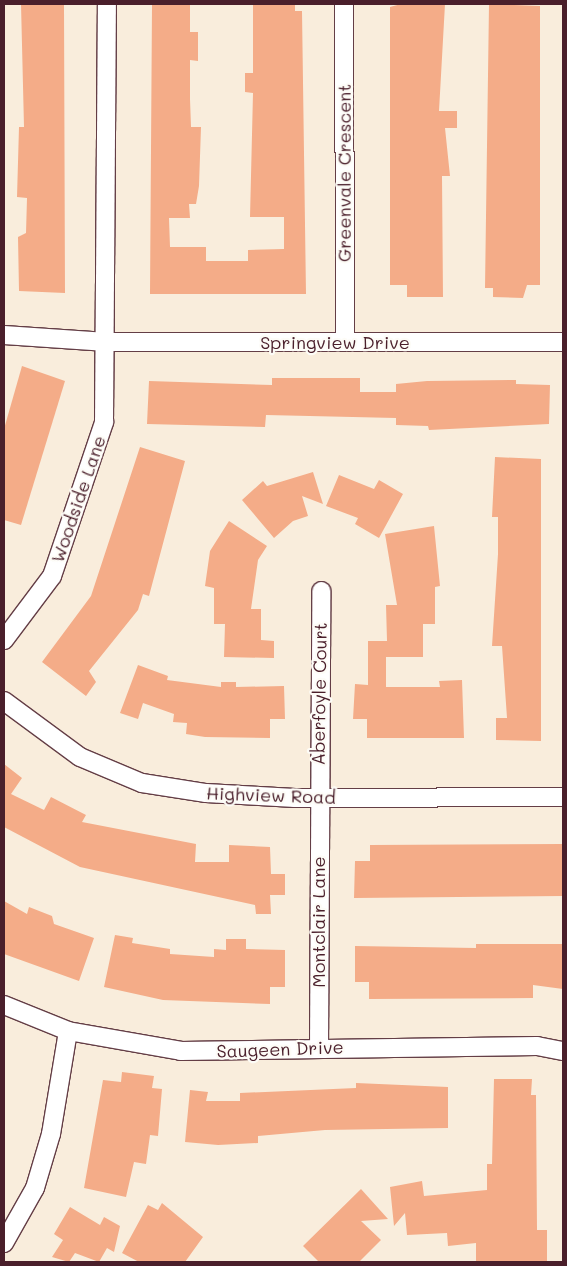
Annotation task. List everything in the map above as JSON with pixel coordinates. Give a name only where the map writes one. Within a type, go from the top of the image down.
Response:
[{"type":"street","points":[[107,4],[107,342]]},
{"type":"street","name":"Greenvale Crescent","points":[[344,4],[345,342]]},
{"type":"street","name":"Springview Drive","points":[[4,335],[107,342],[563,342]]},
{"type":"street","name":"Woodside Lane","points":[[4,640],[55,567],[104,422],[107,342]]},
{"type":"street","name":"Aberfoyle Court","points":[[318,797],[321,591]]},
{"type":"street","name":"Highview Road","points":[[4,701],[80,757],[142,784],[206,794],[318,797],[563,797]]},
{"type":"street","name":"Montclair Lane","points":[[318,797],[319,1046]]},
{"type":"street","name":"Saugeen Drive","points":[[4,1005],[68,1031],[181,1051],[239,1053],[319,1046],[537,1046],[563,1051]]},
{"type":"street","points":[[4,1242],[35,1188],[51,1134],[68,1031]]},
{"type":"building","points":[[21,4],[64,4],[65,293],[19,291],[18,237],[26,233],[27,198],[17,197],[19,127],[24,127]]},
{"type":"building","points":[[190,4],[190,32],[198,32],[198,61],[190,60],[190,99],[191,127],[201,127],[199,186],[196,204],[189,204],[190,218],[169,218],[170,247],[206,247],[206,261],[248,261],[248,250],[284,249],[284,217],[250,217],[253,93],[245,92],[245,73],[253,73],[253,4],[295,4],[295,11],[302,11],[306,294],[150,294],[152,5]]},
{"type":"building","points":[[401,4],[445,4],[439,111],[457,111],[457,128],[445,128],[450,176],[442,176],[443,297],[407,297],[407,285],[390,285],[390,7]]},
{"type":"building","points":[[489,4],[540,6],[540,285],[527,285],[523,298],[493,297],[493,288],[485,288]]},
{"type":"building","points":[[22,366],[65,381],[21,525],[4,520],[4,429]]},
{"type":"building","points":[[272,378],[360,378],[360,392],[396,392],[396,384],[427,381],[516,380],[516,384],[550,385],[549,424],[429,430],[428,426],[396,425],[396,418],[266,415],[265,427],[147,424],[149,381],[272,385]]},
{"type":"building","points":[[140,447],[185,461],[149,596],[143,594],[138,610],[89,671],[96,682],[86,696],[42,662],[91,596]]},
{"type":"building","points":[[495,457],[541,459],[541,741],[496,740],[496,718],[507,718],[502,646],[492,646],[498,554],[498,517],[492,517]]},
{"type":"building","points":[[313,472],[323,504],[302,496],[308,516],[293,521],[274,538],[242,500],[263,481],[267,486]]},
{"type":"building","points":[[339,475],[374,489],[379,480],[403,494],[379,538],[355,524],[358,518],[326,506]]},
{"type":"building","points":[[229,521],[267,546],[258,560],[251,609],[261,609],[261,640],[274,641],[274,658],[224,657],[225,624],[214,624],[214,588],[205,586],[210,551]]},
{"type":"building","points":[[434,526],[440,586],[435,587],[435,624],[423,624],[423,657],[386,657],[386,687],[440,687],[439,681],[462,680],[464,738],[367,738],[367,719],[353,719],[355,684],[368,685],[368,641],[387,641],[386,605],[397,605],[385,534]]},
{"type":"building","points":[[138,665],[168,676],[167,680],[221,687],[221,682],[236,682],[236,687],[284,686],[285,719],[270,719],[270,738],[205,737],[186,734],[187,723],[173,722],[174,714],[143,703],[138,719],[120,713]]},
{"type":"building","points":[[4,764],[22,778],[11,794],[44,810],[51,797],[86,815],[82,822],[196,844],[195,862],[229,862],[229,845],[270,847],[271,874],[285,874],[285,895],[270,895],[271,914],[256,914],[255,905],[80,867],[4,827]]},
{"type":"building","points":[[563,844],[563,896],[354,898],[355,861],[370,861],[370,845]]},
{"type":"building","points":[[4,901],[27,914],[29,907],[52,916],[54,924],[94,938],[79,981],[4,954]]},
{"type":"building","points":[[115,935],[133,938],[132,943],[170,949],[170,954],[214,957],[214,949],[226,950],[226,939],[246,939],[246,949],[285,950],[285,987],[270,987],[270,1004],[163,1000],[104,987]]},
{"type":"building","points":[[476,944],[563,944],[563,989],[533,985],[533,998],[369,999],[369,982],[355,982],[355,946],[476,948]]},
{"type":"building","points":[[122,1072],[154,1076],[152,1088],[162,1089],[158,1136],[150,1135],[146,1164],[134,1162],[126,1197],[84,1188],[103,1080],[121,1082]]},
{"type":"building","points":[[494,1079],[532,1079],[531,1095],[536,1095],[537,1230],[547,1230],[547,1262],[476,1262],[476,1243],[448,1246],[447,1233],[407,1235],[405,1213],[394,1226],[390,1187],[422,1181],[424,1196],[487,1190],[487,1164],[492,1164]]},
{"type":"building","points":[[356,1083],[448,1087],[448,1128],[325,1130],[258,1136],[258,1143],[218,1145],[185,1142],[190,1090],[208,1092],[206,1101],[240,1101],[240,1093],[356,1088]]},
{"type":"building","points":[[361,1189],[388,1219],[361,1221],[381,1240],[359,1262],[319,1262],[303,1246]]},
{"type":"building","points":[[162,1203],[203,1237],[185,1262],[139,1262],[122,1253],[148,1205],[158,1210]]},
{"type":"building","points":[[70,1207],[100,1225],[104,1217],[120,1226],[114,1252],[107,1248],[99,1262],[75,1253],[69,1262],[52,1257],[63,1240],[54,1234]]}]
